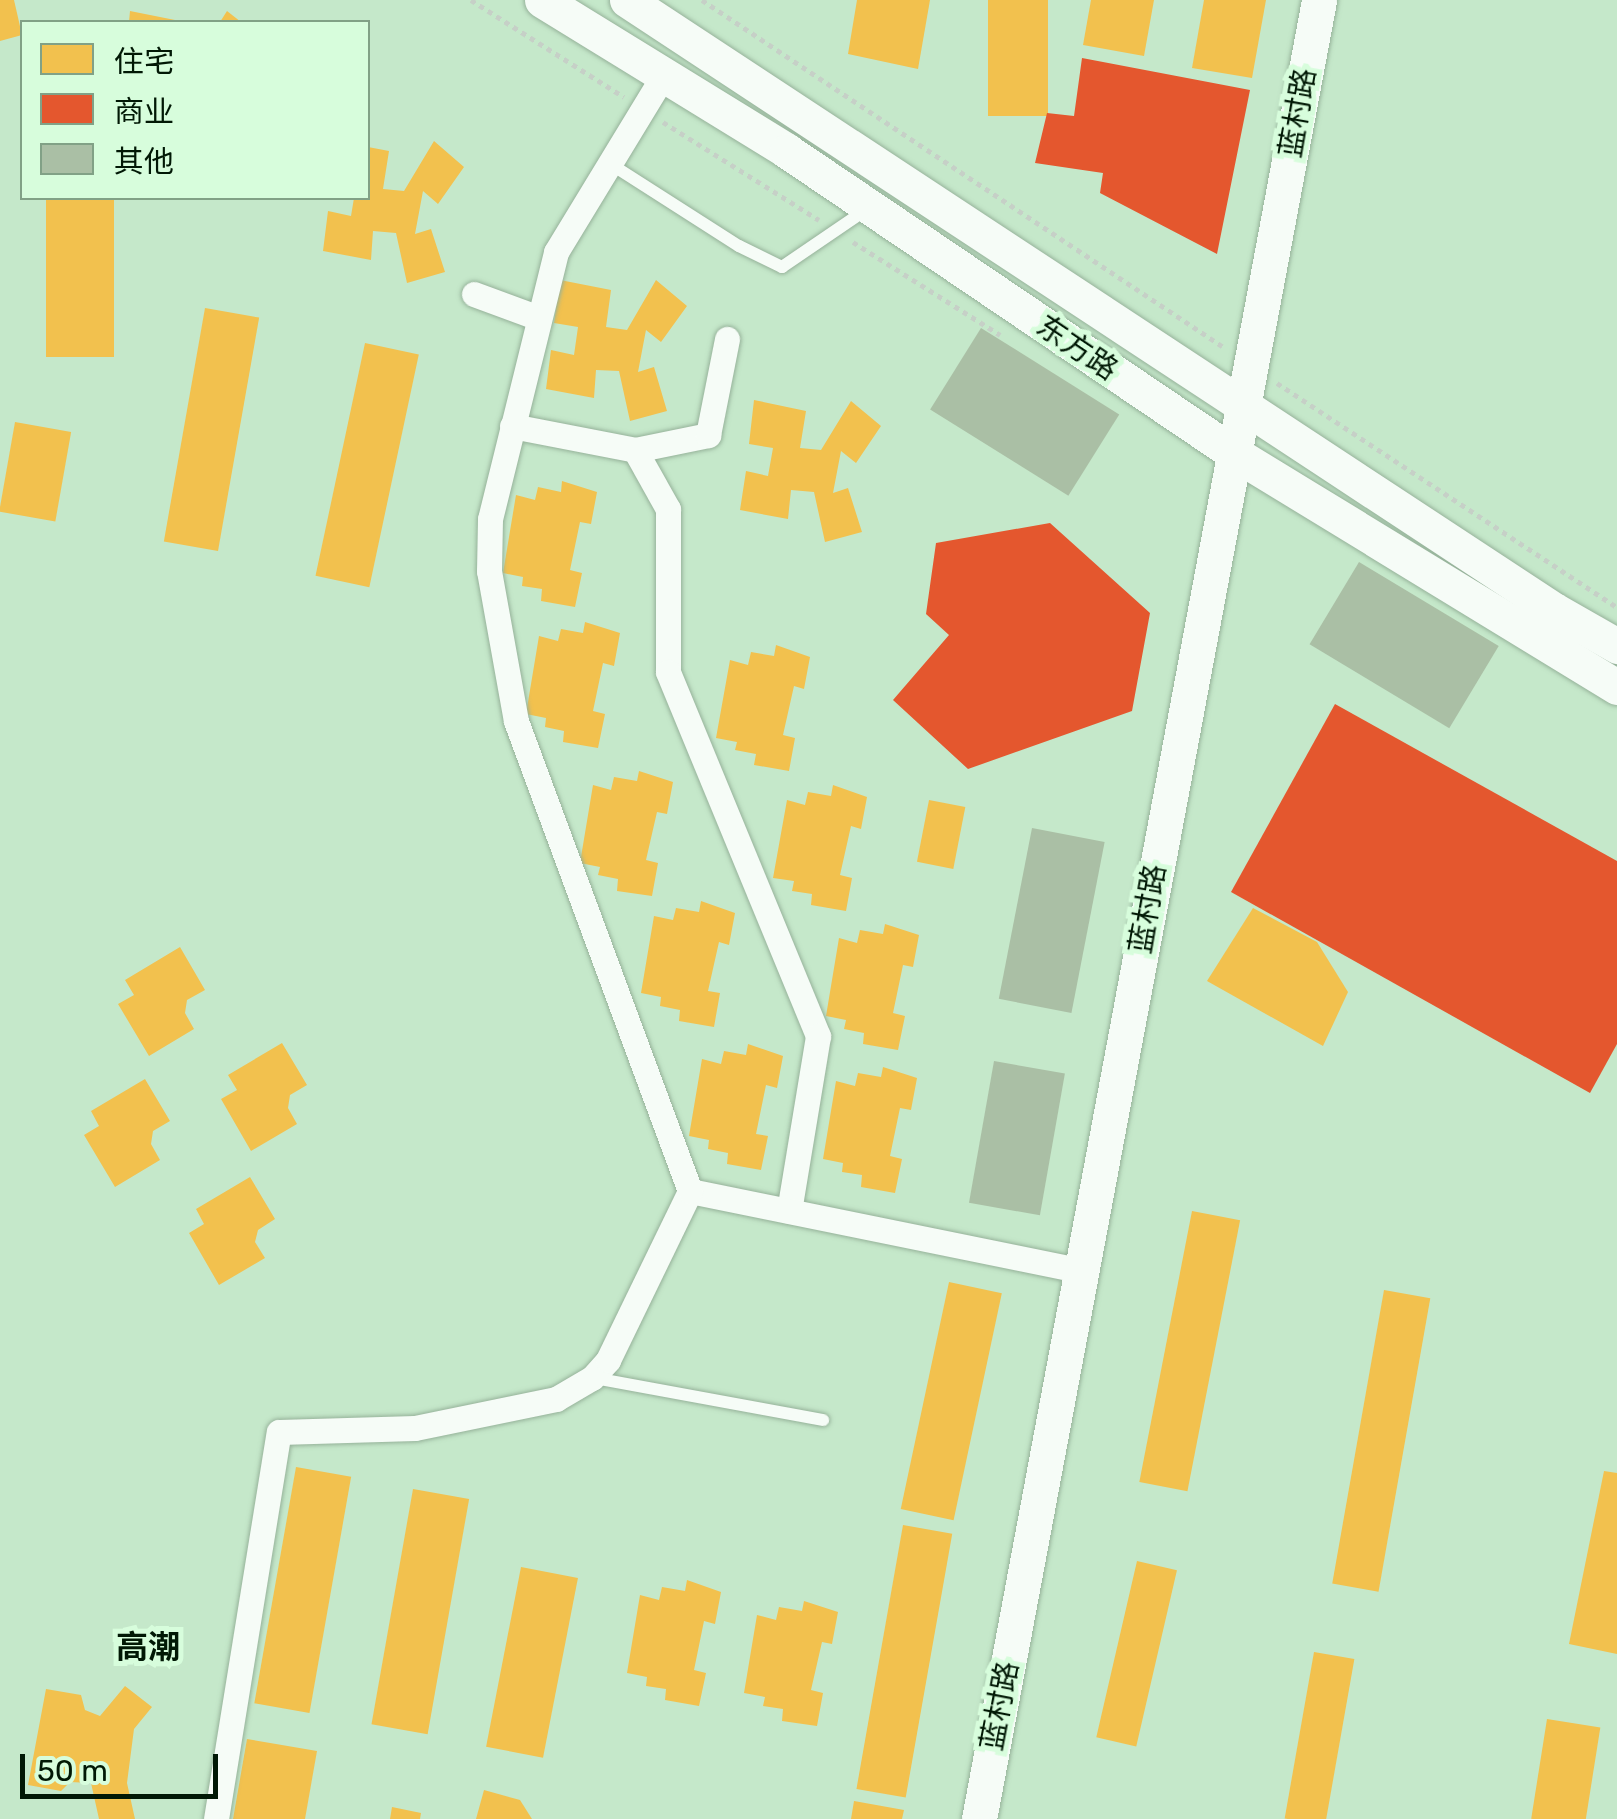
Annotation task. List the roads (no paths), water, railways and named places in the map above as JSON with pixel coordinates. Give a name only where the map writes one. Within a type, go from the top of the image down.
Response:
[{"type":"main road","name":"东方路","points":[[542,0],[788,150],[1232,452],[1617,687]]},
{"type":"main road","name":"东方路","points":[[627,0],[1554,610],[1617,646]]},
{"type":"main road","name":"蓝村路","points":[[979,1819],[1319,0]]},
{"type":"street","points":[[216,1819],[280,1432],[415,1428],[556,1400],[592,1378],[608,1360],[690,1191],[516,722],[488,572],[490,518],[556,252],[663,76]]},
{"type":"street","points":[[474,294],[539,318]]},
{"type":"street","points":[[512,426],[635,450],[708,434],[727,338]]},
{"type":"street","points":[[635,450],[668,509],[668,672],[818,1036],[789,1212]]},
{"type":"street","points":[[690,1191],[1082,1271]]},
{"type":"lane","points":[[609,162],[739,246],[782,267],[869,208]]},
{"type":"lane","points":[[592,1378],[823,1420]]},
{"type":"district","name":"高潮","points":[[148,1647]]}]
